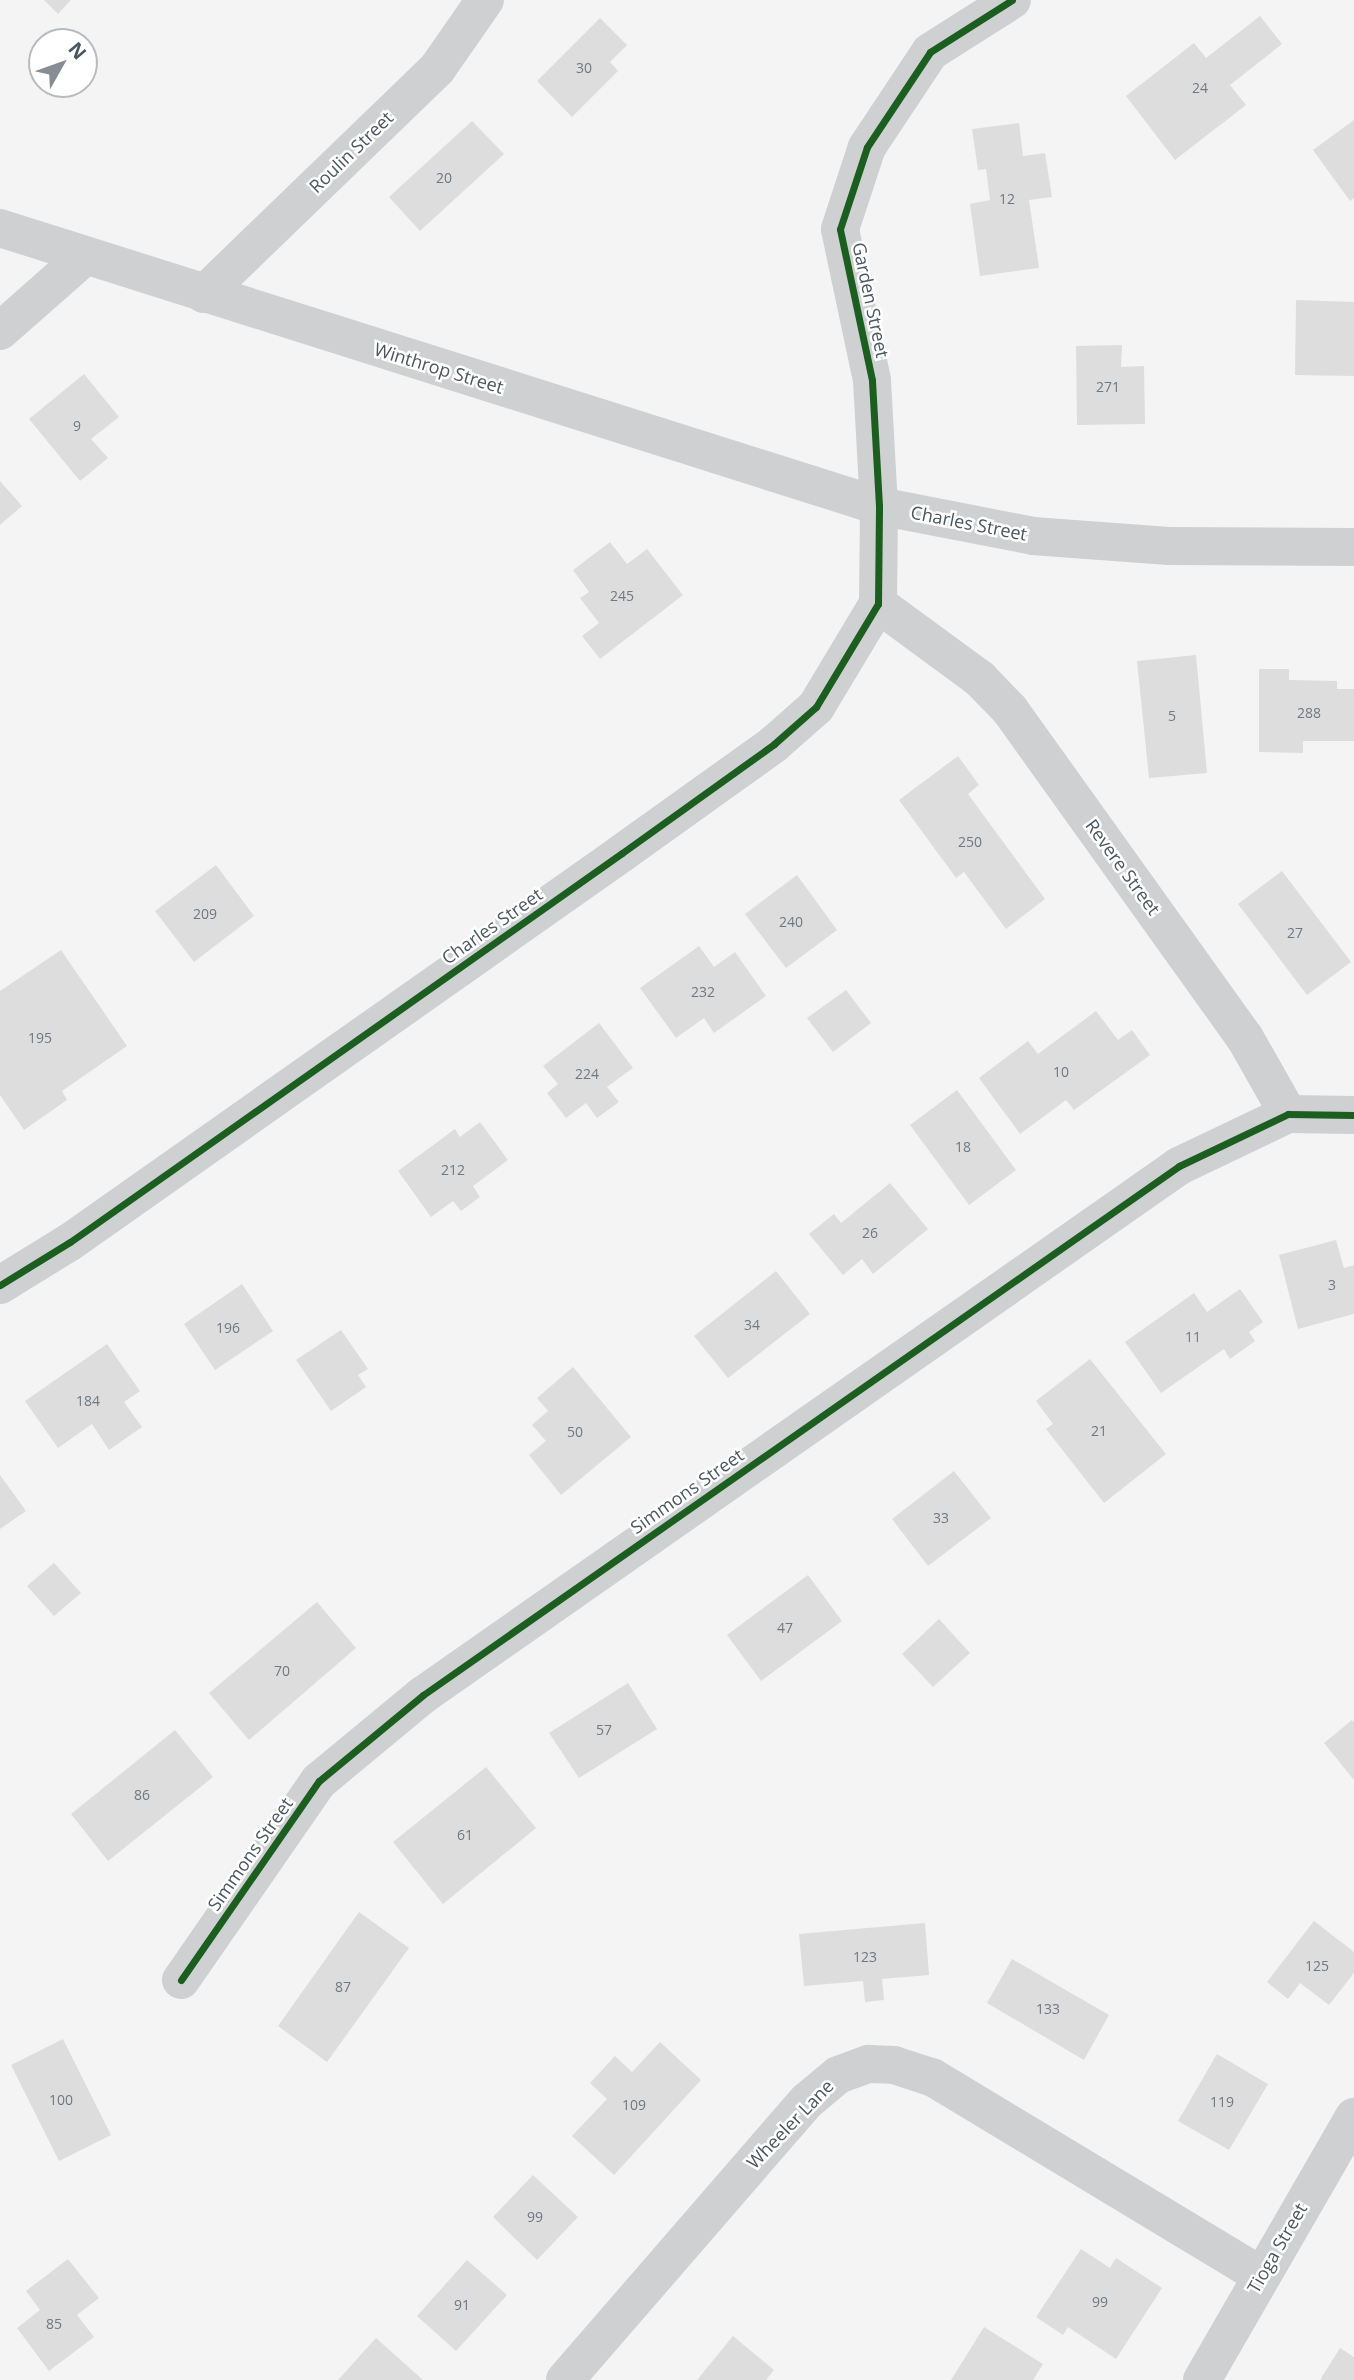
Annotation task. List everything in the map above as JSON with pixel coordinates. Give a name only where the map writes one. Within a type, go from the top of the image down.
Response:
[{"type":"street","name":"Roulin Street","points":[[204,294],[437,69],[485,0]]},
{"type":"street","name":"Garden Street","points":[[879,506],[872,380],[841,229],[867,147],[930,52],[1012,0]]},
{"type":"street","name":"Winthrop Street","points":[[0,228],[84,257],[879,506]]},
{"type":"street","points":[[0,331],[84,257]]},
{"type":"street","name":"Charles Street","points":[[879,506],[1033,536],[1169,546],[1354,547]]},
{"type":"street","points":[[878,604],[879,506]]},
{"type":"street","name":"Charles Street","points":[[0,1285],[70,1242],[774,744],[816,707],[878,604]]},
{"type":"street","name":"Revere Street","points":[[878,604],[980,679],[1010,710],[1245,1038],[1288,1114]]},
{"type":"street","points":[[1288,1114],[1354,1115]]},
{"type":"street","name":"Simmons Street","points":[[181,1980],[319,1781],[424,1695],[1179,1166],[1288,1114]]},
{"type":"street","name":"Wheeler Lane","points":[[565,2380],[807,2101],[838,2075],[869,2064],[894,2065],[932,2077],[1260,2276]]},
{"type":"street","name":"Tioga Street","points":[[1202,2380],[1354,2118]]},
{"type":"building","points":[[44,0],[71,0],[58,14]]},
{"type":"building","points":[[1260,16],[1282,44],[1230,85],[1246,105],[1175,160],[1126,96],[1194,43],[1206,58]]},
{"type":"building","points":[[600,18],[627,45],[610,62],[618,71],[572,117],[537,81]]},
{"type":"building","points":[[1354,120],[1354,198],[1350,201],[1313,150]]},
{"type":"building","points":[[472,121],[504,154],[420,231],[389,197]]},
{"type":"building","points":[[1019,123],[1023,156],[1045,153],[1052,197],[1029,200],[1039,268],[980,276],[970,204],[990,200],[986,169],[978,170],[972,129]]},
{"type":"building","points":[[1296,300],[1354,302],[1354,376],[1295,375]]},
{"type":"building","points":[[1122,345],[1121,367],[1144,366],[1145,424],[1077,425],[1076,346]]},
{"type":"building","points":[[84,374],[119,417],[91,439],[108,458],[80,481],[29,419]]},
{"type":"building","points":[[0,481],[22,506],[0,525]]},
{"type":"building","points":[[610,542],[627,564],[647,549],[683,595],[600,659],[582,636],[599,623],[580,598],[589,592],[573,570]]},
{"type":"building","points":[[1196,655],[1207,773],[1149,778],[1137,661]]},
{"type":"building","points":[[1259,669],[1289,669],[1289,680],[1337,681],[1337,689],[1354,689],[1354,741],[1303,741],[1303,753],[1259,752]]},
{"type":"building","points":[[958,756],[979,785],[968,794],[1045,899],[1006,929],[964,872],[956,878],[899,800]]},
{"type":"building","points":[[216,865],[254,916],[194,962],[155,911]]},
{"type":"building","points":[[1282,871],[1351,962],[1307,995],[1238,904]]},
{"type":"building","points":[[797,875],[837,930],[786,968],[745,914]]},
{"type":"building","points":[[699,946],[714,967],[735,952],[766,996],[714,1033],[704,1018],[676,1038],[640,988]]},
{"type":"building","points":[[61,950],[127,1046],[62,1091],[67,1100],[24,1130],[0,1095],[0,991]]},
{"type":"building","points":[[846,990],[871,1023],[833,1052],[807,1018]]},
{"type":"building","points":[[1096,1011],[1118,1040],[1132,1030],[1150,1055],[1074,1110],[1066,1100],[1020,1134],[979,1078],[1028,1041],[1038,1054]]},
{"type":"building","points":[[599,1023],[633,1068],[607,1087],[619,1102],[597,1118],[586,1103],[566,1118],[547,1093],[558,1084],[543,1066]]},
{"type":"building","points":[[957,1090],[1016,1170],[969,1205],[910,1125]]},
{"type":"building","points":[[480,1122],[508,1160],[473,1186],[480,1197],[461,1211],[453,1201],[431,1217],[398,1171],[455,1129],[460,1137]]},
{"type":"building","points":[[890,1183],[928,1229],[873,1274],[862,1259],[843,1275],[809,1234],[834,1214],[841,1223]]},
{"type":"building","points":[[1336,1240],[1344,1268],[1354,1265],[1354,1314],[1298,1329],[1279,1255]]},
{"type":"building","points":[[776,1271],[810,1314],[728,1378],[694,1336]]},
{"type":"building","points":[[242,1284],[273,1331],[215,1370],[184,1324]]},
{"type":"building","points":[[1240,1289],[1263,1322],[1249,1332],[1255,1341],[1230,1359],[1224,1349],[1161,1393],[1125,1342],[1194,1293],[1207,1312]]},
{"type":"building","points":[[341,1330],[368,1369],[358,1375],[366,1387],[331,1411],[296,1360]]},
{"type":"building","points":[[107,1344],[140,1391],[124,1402],[142,1427],[109,1450],[92,1424],[58,1448],[25,1401]]},
{"type":"building","points":[[1090,1359],[1166,1454],[1104,1503],[1046,1429],[1053,1424],[1036,1401]]},
{"type":"building","points":[[573,1367],[631,1437],[561,1495],[529,1455],[546,1441],[532,1425],[548,1411],[537,1398]]},
{"type":"building","points":[[954,1471],[991,1518],[928,1566],[892,1519]]},
{"type":"building","points":[[0,1475],[26,1511],[0,1529]]},
{"type":"building","points":[[54,1563],[81,1593],[54,1616],[27,1586]]},
{"type":"building","points":[[808,1575],[842,1621],[761,1681],[727,1635]]},
{"type":"building","points":[[317,1602],[356,1648],[249,1740],[209,1693]]},
{"type":"building","points":[[939,1619],[970,1653],[933,1687],[902,1654]]},
{"type":"building","points":[[628,1683],[657,1729],[579,1778],[549,1733]]},
{"type":"building","points":[[1352,1720],[1354,1722],[1354,1780],[1324,1743]]},
{"type":"building","points":[[175,1730],[213,1777],[108,1861],[71,1814]]},
{"type":"building","points":[[486,1767],[536,1828],[443,1904],[393,1842]]},
{"type":"building","points":[[359,1912],[409,1948],[327,2062],[278,2026]]},
{"type":"building","points":[[1314,1921],[1354,1952],[1354,1973],[1329,2005],[1300,1983],[1288,1999],[1267,1982]]},
{"type":"building","points":[[925,1923],[929,1975],[882,1979],[884,2000],[865,2002],[863,1981],[804,1986],[799,1934]]},
{"type":"building","points":[[1012,1959],[1109,2015],[1084,2060],[987,2003]]},
{"type":"building","points":[[63,2039],[111,2135],[59,2161],[11,2065]]},
{"type":"building","points":[[660,2042],[701,2080],[614,2175],[572,2136],[607,2099],[590,2083],[615,2056],[632,2072]]},
{"type":"building","points":[[1217,2054],[1268,2084],[1229,2150],[1178,2121]]},
{"type":"building","points":[[533,2175],[578,2217],[537,2260],[493,2217]]},
{"type":"building","points":[[1081,2249],[1110,2268],[1116,2258],[1162,2288],[1116,2359],[1068,2327],[1063,2335],[1036,2317]]},
{"type":"building","points":[[68,2259],[99,2298],[77,2315],[94,2337],[49,2371],[17,2328],[40,2310],[26,2291]]},
{"type":"building","points":[[467,2260],[507,2295],[456,2351],[417,2316]]},
{"type":"building","points":[[984,2327],[1043,2364],[1033,2380],[951,2380]]},
{"type":"building","points":[[733,2336],[774,2370],[766,2380],[697,2380]]},
{"type":"building","points":[[376,2338],[423,2380],[338,2380]]},
{"type":"building","points":[[1340,2348],[1354,2357],[1354,2380],[1320,2380]]},
{"type":"cycle path","points":[[0,1285],[70,1242],[622,853],[774,744],[816,707],[878,604],[879,506],[872,380],[840,229],[867,147],[930,52],[1012,0]]},
{"type":"cycle path","points":[[181,1980],[319,1781],[423,1695],[1179,1166],[1288,1114],[1354,1115]]}]
